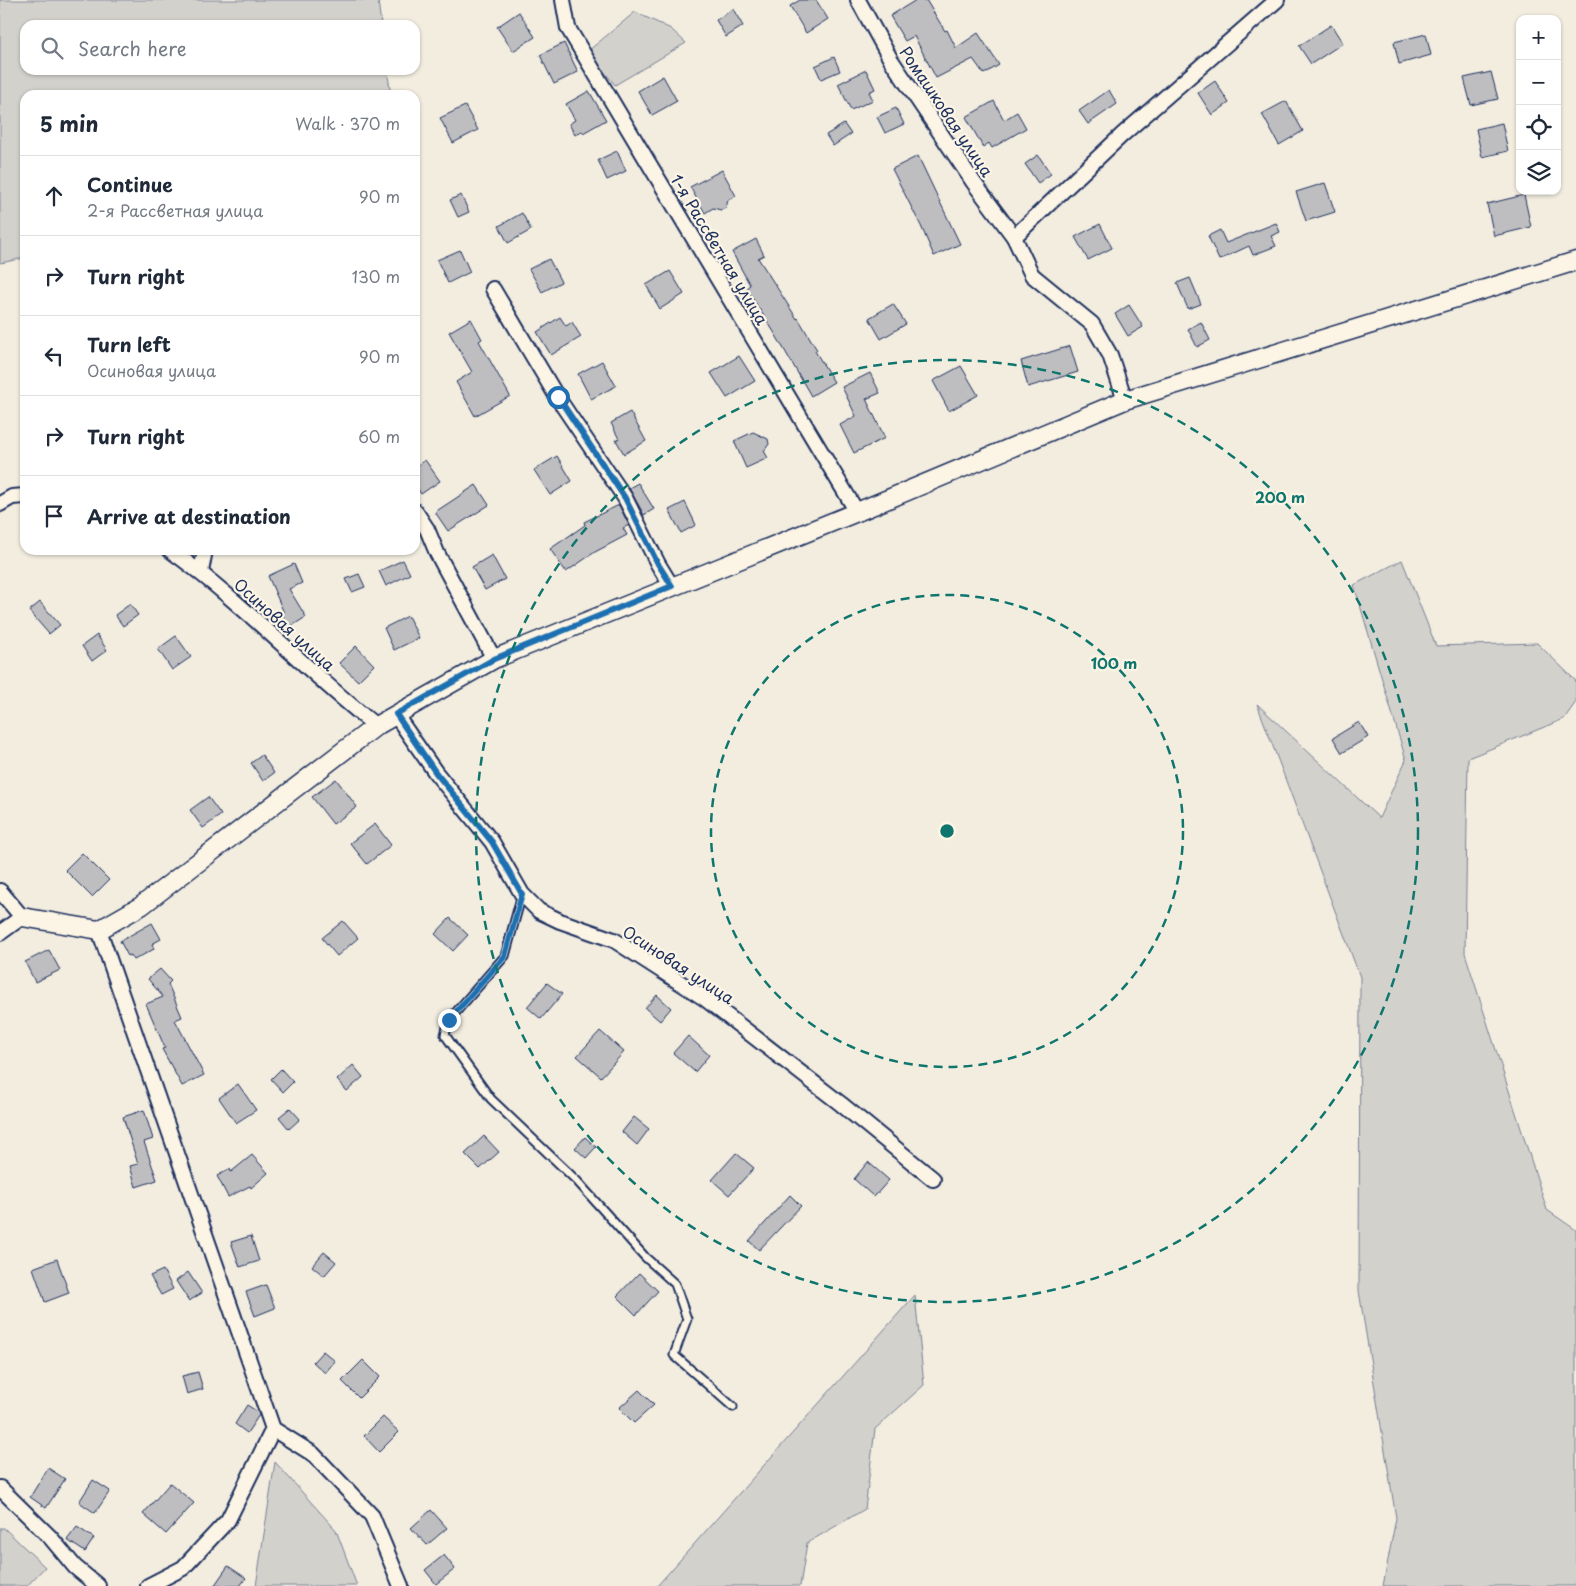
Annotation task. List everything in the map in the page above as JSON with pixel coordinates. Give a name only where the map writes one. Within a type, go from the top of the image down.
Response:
[{"type":"street","name":"1-я Рассветная улица","points":[[563,0],[568,28],[857,512]]},
{"type":"street","name":"Ромашковая улица","points":[[858,0],[891,60],[974,183],[1014,237],[1032,275],[1092,324],[1110,355],[1124,400]]},
{"type":"street","points":[[1014,237],[1122,135],[1277,0]]},
{"type":"street","points":[[0,891],[22,917],[100,930],[141,906],[376,726],[494,659],[857,512],[1124,400],[1576,261]]},
{"type":"street","points":[[493,289],[558,397],[625,498],[658,564],[672,586]]},
{"type":"street","points":[[0,504],[12,497],[20,496]]},
{"type":"street","points":[[420,518],[494,659]]},
{"type":"street","name":"Осиновая улица","points":[[177,555],[201,572],[338,696],[376,726]]},
{"type":"street","points":[[201,572],[204,555]]},
{"type":"street","name":"Осиновая улица","points":[[396,714],[436,773],[492,842],[522,894],[539,910],[560,921],[614,940],[704,998],[842,1104],[933,1178]]},
{"type":"street","points":[[0,933],[22,917]]},
{"type":"street","points":[[100,930],[273,1429],[313,1454],[372,1516],[400,1586]]},
{"type":"street","points":[[148,1586],[183,1568],[228,1520],[273,1429]]},
{"type":"street","points":[[0,1488],[50,1537],[75,1567],[98,1586]]},
{"type":"lane","points":[[522,894],[505,956],[449,1020],[445,1035],[491,1099],[577,1182],[645,1257],[675,1284],[686,1319],[674,1355],[733,1407]]},
{"type":"shaded area","points":[[0,0],[378,0],[380,20],[20,20],[20,75],[388,75],[390,90],[20,90],[20,259],[0,263]]},
{"type":"shaded area","points":[[635,12],[671,29],[686,43],[615,85],[588,51]]},
{"type":"shaded area","points":[[1402,560],[1436,646],[1537,643],[1576,681],[1576,702],[1564,719],[1468,758],[1465,953],[1547,1210],[1576,1230],[1576,1586],[1383,1586],[1396,1518],[1359,1291],[1360,977],[1257,704],[1379,818],[1406,760],[1354,585]]},
{"type":"shaded area","points":[[915,1295],[924,1385],[875,1429],[865,1509],[807,1543],[800,1586],[657,1586]]},
{"type":"shaded area","points":[[275,1462],[336,1530],[357,1586],[256,1586]]},
{"type":"shaded area","points":[[0,1528],[4,1528],[45,1567],[27,1586],[0,1586]]},
{"type":"building","points":[[800,0],[816,0],[828,19],[806,33],[790,6]]},
{"type":"building","points":[[916,0],[926,0],[945,31],[947,30],[956,48],[978,33],[999,65],[984,74],[973,59],[936,78],[914,36],[905,41],[890,16]]},
{"type":"building","points":[[733,9],[743,26],[726,37],[716,20]]},
{"type":"building","points":[[519,12],[535,37],[513,51],[497,27]]},
{"type":"building","points":[[1331,25],[1343,43],[1311,64],[1299,46]]},
{"type":"building","points":[[1426,34],[1431,55],[1399,64],[1394,42]]},
{"type":"building","points":[[564,43],[578,72],[554,84],[540,55]]},
{"type":"building","points":[[834,57],[840,71],[821,79],[815,66]]},
{"type":"building","points":[[866,70],[875,89],[869,92],[873,100],[851,110],[838,84]]},
{"type":"building","points":[[1491,72],[1498,99],[1471,105],[1464,78]]},
{"type":"building","points":[[663,76],[677,101],[652,115],[638,91]]},
{"type":"building","points":[[1215,81],[1229,103],[1212,115],[1198,93]]},
{"type":"building","points":[[1109,90],[1117,104],[1088,124],[1079,111]]},
{"type":"building","points":[[589,91],[606,120],[583,133],[582,131],[575,135],[569,124],[575,120],[566,104]]},
{"type":"building","points":[[994,101],[1004,120],[1017,112],[1026,128],[992,148],[989,143],[983,147],[966,117]]},
{"type":"building","points":[[1286,101],[1303,131],[1279,145],[1262,114]]},
{"type":"building","points":[[465,106],[478,130],[453,143],[440,118]]},
{"type":"building","points":[[896,108],[904,124],[885,133],[877,117]]},
{"type":"building","points":[[1502,123],[1508,151],[1482,157],[1476,129]]},
{"type":"building","points":[[844,124],[851,134],[833,146],[826,135]]},
{"type":"building","points":[[617,151],[626,171],[607,180],[598,160]]},
{"type":"building","points":[[1038,155],[1051,174],[1038,183],[1025,164]]},
{"type":"building","points":[[918,156],[960,244],[934,256],[892,169]]},
{"type":"building","points":[[722,170],[736,196],[728,200],[726,208],[721,210],[713,208],[705,213],[690,187]]},
{"type":"building","points":[[1325,183],[1335,212],[1306,221],[1296,192]]},
{"type":"building","points":[[461,195],[469,212],[458,217],[450,200]]},
{"type":"building","points":[[1524,195],[1531,227],[1494,236],[1487,204]]},
{"type":"building","points":[[522,213],[531,230],[508,243],[499,226]]},
{"type":"building","points":[[1276,223],[1280,232],[1271,236],[1276,246],[1253,255],[1249,246],[1219,260],[1208,236],[1220,230],[1226,243]]},
{"type":"building","points":[[1100,224],[1112,248],[1088,260],[1075,237]]},
{"type":"building","points":[[756,239],[764,255],[758,258],[798,318],[834,382],[811,396],[746,288],[750,285],[732,252]]},
{"type":"building","points":[[460,250],[470,272],[448,283],[437,260]]},
{"type":"building","points":[[549,259],[561,282],[542,292],[529,269]]},
{"type":"building","points":[[670,271],[684,294],[660,309],[646,285]]},
{"type":"building","points":[[1190,278],[1201,304],[1188,309],[1177,283]]},
{"type":"building","points":[[893,304],[906,324],[881,339],[869,318]]},
{"type":"building","points":[[1129,305],[1143,327],[1128,336],[1115,314]]},
{"type":"building","points":[[560,317],[566,326],[572,322],[581,337],[551,355],[537,332]]},
{"type":"building","points":[[471,319],[482,339],[479,341],[510,396],[475,416],[456,382],[472,372],[449,332]]},
{"type":"building","points":[[1201,322],[1210,340],[1197,347],[1188,329]]},
{"type":"building","points":[[1070,346],[1078,372],[1028,387],[1021,361]]},
{"type":"building","points":[[739,356],[755,381],[727,398],[711,373]]},
{"type":"building","points":[[602,361],[616,386],[591,399],[578,374]]},
{"type":"building","points":[[961,366],[978,395],[949,411],[933,381]]},
{"type":"building","points":[[870,373],[880,393],[866,399],[885,438],[854,453],[840,425],[856,416],[842,387]]},
{"type":"building","points":[[630,412],[646,441],[624,454],[616,440],[619,439],[611,423]]},
{"type":"building","points":[[753,432],[768,439],[769,444],[764,451],[768,458],[746,468],[734,441]]},
{"type":"building","points":[[557,456],[572,481],[550,495],[534,470]]},
{"type":"building","points":[[425,460],[440,481],[421,494],[420,492],[420,464]]},
{"type":"building","points":[[638,483],[654,509],[644,515],[629,488]]},
{"type":"building","points":[[476,485],[489,505],[448,531],[435,512]]},
{"type":"building","points":[[685,502],[696,525],[681,533],[669,510]]},
{"type":"building","points":[[619,505],[629,525],[623,528],[627,535],[595,552],[566,572],[550,549],[585,525],[584,522]]},
{"type":"building","points":[[492,555],[505,579],[485,590],[472,567]]},
{"type":"building","points":[[403,560],[410,574],[386,586],[379,571]]},
{"type":"building","points":[[294,564],[302,583],[289,589],[306,617],[290,627],[282,614],[284,613],[268,576]]},
{"type":"building","points":[[359,574],[365,587],[352,592],[346,579]]},
{"type":"building","points":[[40,602],[60,625],[49,634],[29,611]]},
{"type":"building","points":[[130,604],[138,615],[123,626],[115,615]]},
{"type":"building","points":[[408,616],[419,638],[394,650],[384,628]]},
{"type":"building","points":[[97,635],[107,650],[92,661],[82,646]]},
{"type":"building","points":[[176,636],[191,657],[172,670],[158,649]]},
{"type":"building","points":[[356,646],[374,665],[358,681],[339,663]]},
{"type":"building","points":[[1359,722],[1368,737],[1342,753],[1333,738]]},
{"type":"building","points":[[262,755],[274,773],[263,781],[251,763]]},
{"type":"building","points":[[336,779],[357,807],[333,824],[312,797]]},
{"type":"building","points":[[208,797],[221,815],[203,828],[190,810]]},
{"type":"building","points":[[375,824],[391,845],[367,864],[350,843]]},
{"type":"building","points":[[82,853],[109,880],[92,897],[65,870]]},
{"type":"building","points":[[450,918],[468,935],[453,951],[435,934]]},
{"type":"building","points":[[343,921],[358,938],[337,956],[322,938]]},
{"type":"building","points":[[152,923],[161,939],[152,944],[154,949],[134,960],[131,955],[128,956],[120,941]]},
{"type":"building","points":[[49,950],[60,970],[35,982],[25,962]]},
{"type":"building","points":[[160,969],[171,981],[168,984],[182,1017],[175,1020],[204,1075],[182,1086],[162,1049],[165,1048],[146,1004],[163,997],[148,979]]},
{"type":"building","points":[[547,983],[562,994],[541,1019],[527,1007]]},
{"type":"building","points":[[657,995],[671,1008],[660,1021],[645,1008]]},
{"type":"building","points":[[600,1031],[624,1052],[601,1077],[577,1056]]},
{"type":"building","points":[[688,1036],[709,1055],[695,1072],[673,1053]]},
{"type":"building","points":[[353,1065],[363,1077],[347,1091],[337,1080]]},
{"type":"building","points":[[281,1069],[293,1082],[283,1092],[271,1079]]},
{"type":"building","points":[[238,1084],[256,1110],[236,1123],[219,1098]]},
{"type":"building","points":[[290,1108],[300,1119],[289,1129],[279,1117]]},
{"type":"building","points":[[144,1110],[153,1139],[144,1142],[157,1180],[136,1187],[130,1166],[138,1164],[123,1117]]},
{"type":"building","points":[[634,1117],[649,1129],[637,1145],[622,1132]]},
{"type":"building","points":[[484,1136],[499,1152],[480,1169],[465,1154]]},
{"type":"building","points":[[585,1137],[596,1147],[586,1158],[575,1148]]},
{"type":"building","points":[[736,1153],[754,1168],[729,1195],[712,1180]]},
{"type":"building","points":[[252,1155],[268,1173],[251,1188],[250,1186],[228,1197],[217,1176],[230,1169],[231,1172]]},
{"type":"building","points":[[868,1162],[889,1180],[874,1197],[854,1179]]},
{"type":"building","points":[[790,1195],[801,1206],[759,1250],[749,1241]]},
{"type":"building","points":[[251,1236],[259,1261],[240,1267],[231,1242]]},
{"type":"building","points":[[324,1252],[336,1262],[324,1276],[312,1266]]},
{"type":"building","points":[[57,1259],[69,1293],[45,1302],[33,1268]]},
{"type":"building","points":[[163,1270],[173,1289],[161,1295],[150,1276]]},
{"type":"building","points":[[188,1272],[202,1293],[189,1301],[176,1281]]},
{"type":"building","points":[[639,1273],[658,1291],[636,1315],[617,1296]]},
{"type":"building","points":[[266,1285],[275,1308],[255,1316],[246,1292]]},
{"type":"building","points":[[323,1351],[335,1361],[325,1373],[313,1362]]},
{"type":"building","points":[[363,1360],[380,1377],[359,1398],[342,1381]]},
{"type":"building","points":[[198,1372],[203,1389],[187,1394],[182,1376]]},
{"type":"building","points":[[639,1390],[654,1405],[634,1423],[619,1408]]},
{"type":"building","points":[[247,1405],[258,1412],[259,1415],[247,1433],[235,1424]]},
{"type":"building","points":[[383,1417],[399,1432],[379,1452],[364,1436]]},
{"type":"building","points":[[48,1468],[65,1479],[46,1508],[30,1497]]},
{"type":"building","points":[[93,1480],[110,1491],[95,1513],[79,1502]]},
{"type":"building","points":[[170,1483],[194,1503],[166,1534],[143,1514]]},
{"type":"building","points":[[431,1510],[447,1528],[427,1545],[411,1528]]},
{"type":"building","points":[[77,1527],[94,1538],[85,1552],[67,1540]]},
{"type":"building","points":[[444,1555],[455,1569],[436,1584],[425,1570]]},
{"type":"building","points":[[228,1566],[246,1578],[240,1586],[214,1586]]},
{"type":"route","points":[[449,1020],[505,956],[522,894],[492,842],[436,773],[396,714],[494,659],[672,586],[658,564],[625,498],[558,397]]}]
